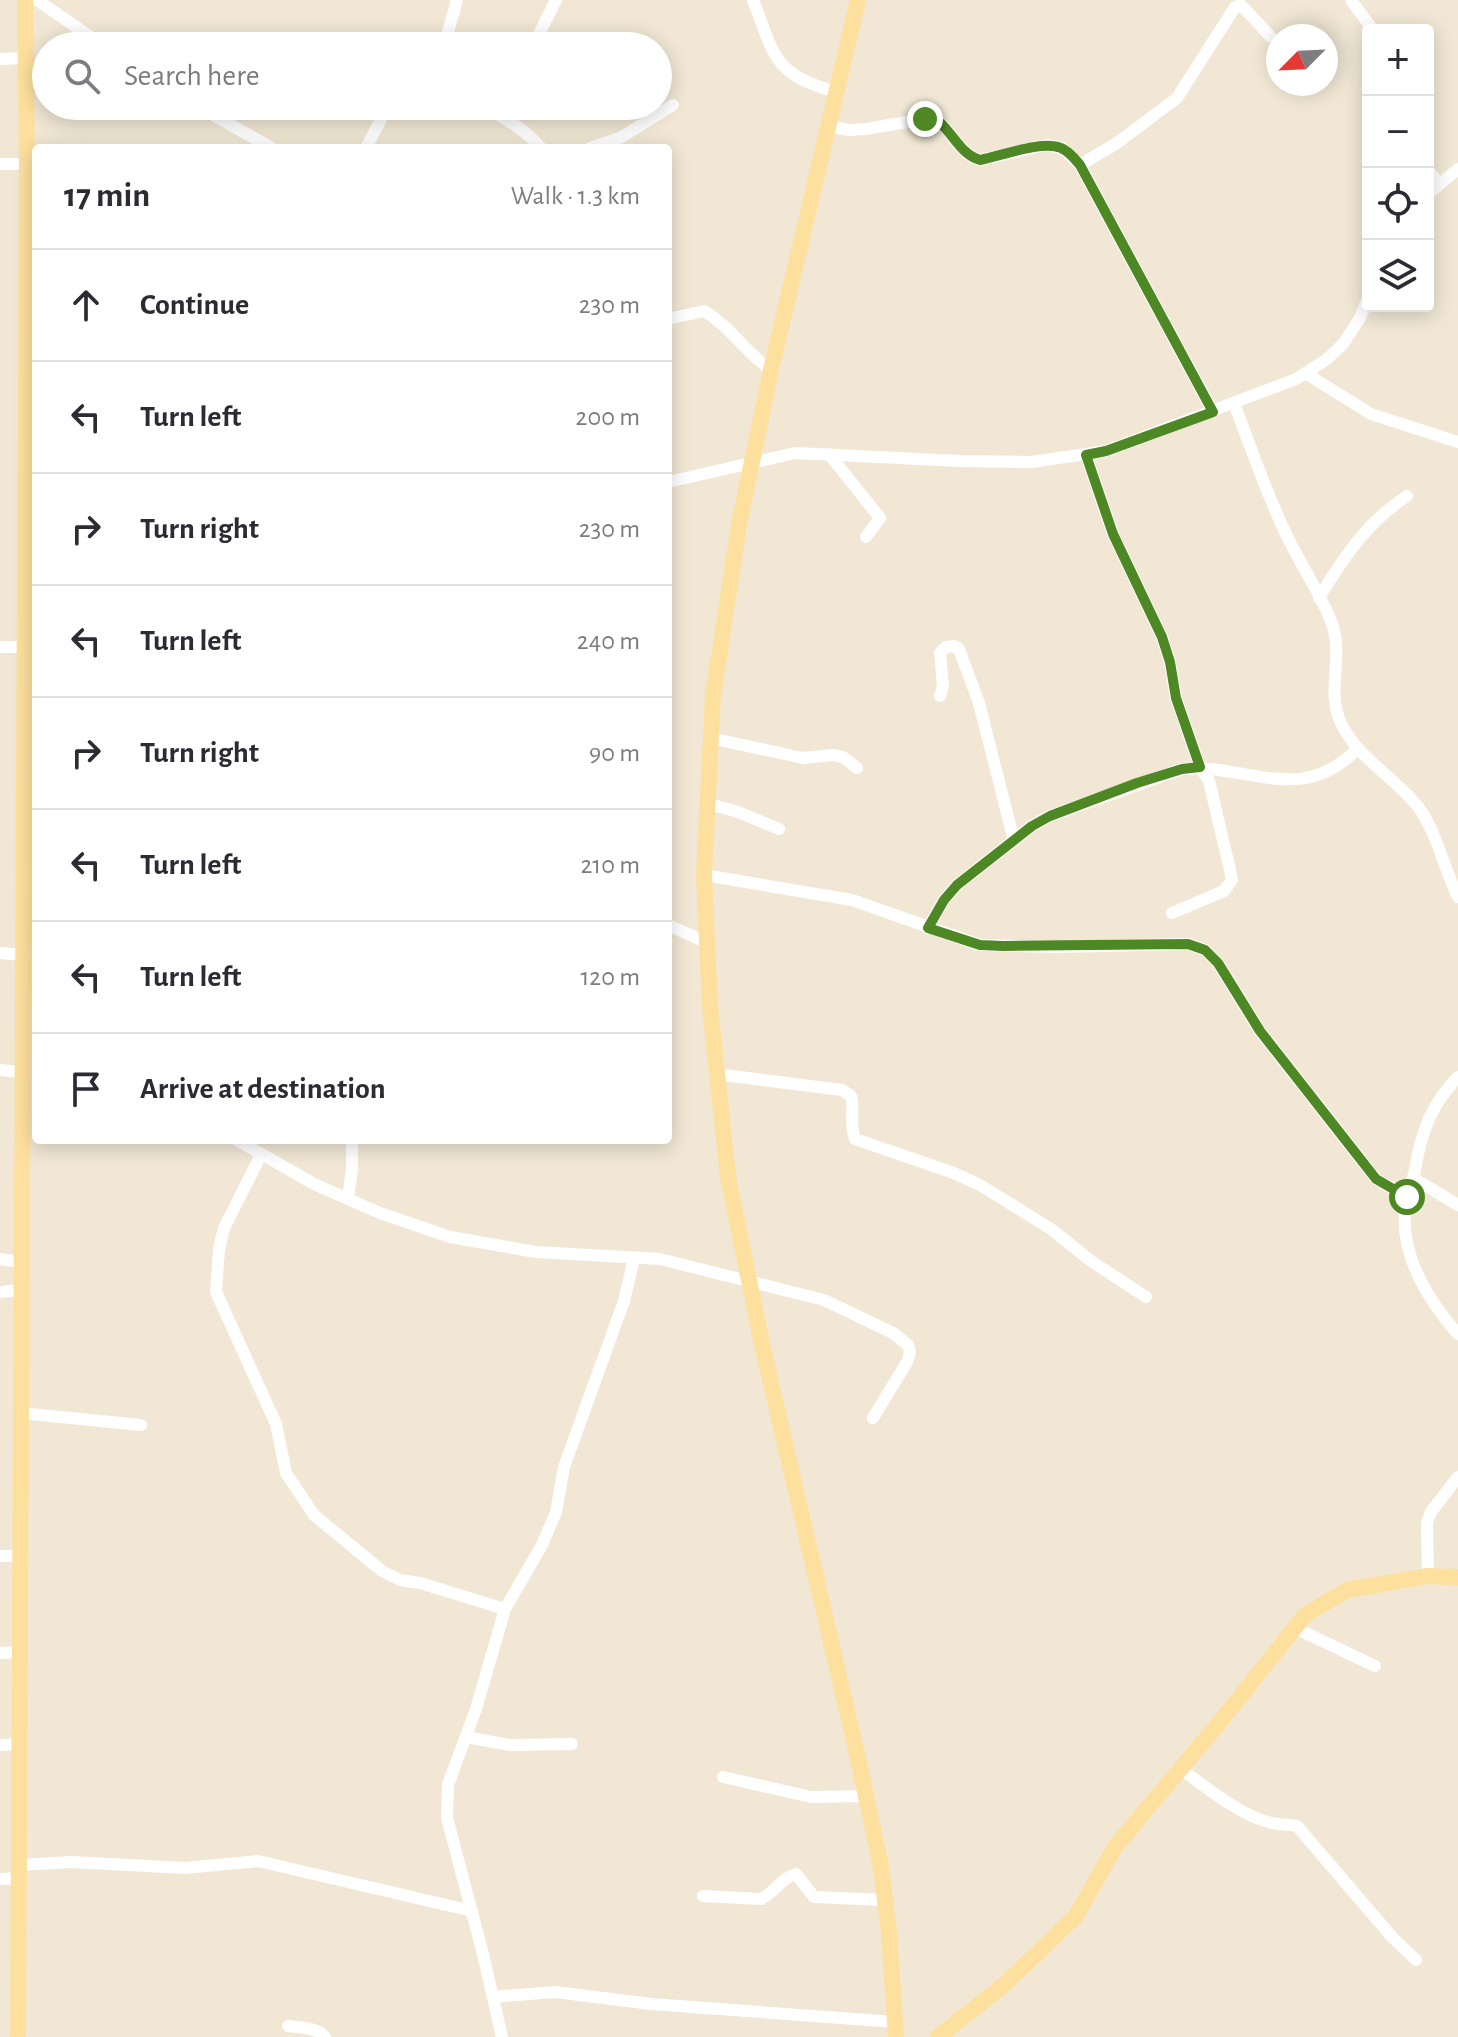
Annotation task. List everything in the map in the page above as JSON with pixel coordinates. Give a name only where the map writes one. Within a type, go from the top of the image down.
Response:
[{"type":"main road","points":[[18,2037],[21,1072],[29,995],[21,955],[29,717],[23,647],[30,433],[25,0]]},
{"type":"main road","points":[[858,0],[771,370],[726,605],[710,738],[704,875],[716,1074],[728,1177],[747,1280],[866,1796],[885,1900],[896,2030]]},
{"type":"main road","points":[[938,2037],[1005,1984],[1076,1916],[1115,1847],[1305,1615],[1347,1590],[1428,1576],[1458,1577]]},
{"type":"street","points":[[37,0],[84,32]]},
{"type":"street","points":[[448,32],[457,0]]},
{"type":"street","points":[[540,32],[556,0]]},
{"type":"street","points":[[753,0],[780,64],[806,84],[836,92]]},
{"type":"street","points":[[1351,0],[1369,24]]},
{"type":"street","points":[[1080,165],[1128,135],[1177,98],[1235,7],[1241,5],[1266,31]]},
{"type":"street","points":[[0,59],[24,58]]},
{"type":"street","points":[[828,126],[849,130],[925,119],[938,121],[972,158],[980,160],[1046,145],[1062,148],[1080,165],[1213,412]]},
{"type":"street","points":[[222,120],[265,144]]},
{"type":"street","points":[[368,144],[381,120]]},
{"type":"street","points":[[514,120],[537,144]]},
{"type":"street","points":[[602,144],[620,138],[649,120]]},
{"type":"street","points":[[0,164],[27,164]]},
{"type":"street","points":[[1434,189],[1458,169]]},
{"type":"street","points":[[1434,178],[1439,185]]},
{"type":"street","points":[[672,318],[704,311],[716,318],[771,370]]},
{"type":"street","points":[[672,481],[795,453],[1017,462],[1106,451],[1234,404],[1305,373],[1326,360],[1343,344],[1362,312]]},
{"type":"street","points":[[1305,373],[1371,414],[1458,442]]},
{"type":"street","points":[[1234,404],[1287,537],[1332,621],[1337,642],[1334,707],[1357,749],[1417,806],[1427,820],[1458,897]]},
{"type":"street","points":[[829,454],[880,518],[866,537]]},
{"type":"street","points":[[1086,455],[1113,534],[1162,637],[1176,698],[1200,767],[1209,781],[1232,880],[1224,891],[1172,913]]},
{"type":"street","points":[[1319,598],[1357,540],[1407,496]]},
{"type":"street","points":[[940,696],[943,686],[940,653],[946,647],[954,646],[959,649],[979,703],[1014,841]]},
{"type":"street","points":[[0,647],[23,647]]},
{"type":"street","points":[[710,738],[803,758],[843,757],[857,768]]},
{"type":"street","points":[[928,928],[957,885],[1050,816],[1182,769],[1200,767],[1269,780],[1294,779],[1328,772],[1341,765],[1357,749]]},
{"type":"street","points":[[706,803],[779,829]]},
{"type":"street","points":[[704,875],[852,900],[980,945],[1188,944],[1205,950],[1229,978],[1260,1031],[1376,1179],[1407,1197]]},
{"type":"street","points":[[672,927],[706,942]]},
{"type":"street","points":[[0,953],[21,955]]},
{"type":"street","points":[[0,1070],[21,1072]]},
{"type":"street","points":[[716,1074],[842,1090],[851,1096],[851,1128],[855,1139],[980,1185],[1051,1229],[1091,1261],[1146,1297]]},
{"type":"street","points":[[1458,1077],[1443,1092],[1429,1115],[1421,1137],[1407,1197],[1404,1227],[1412,1263],[1458,1334]]},
{"type":"street","points":[[243,1144],[314,1184],[450,1237],[536,1252],[660,1259],[839,1306],[893,1333],[908,1345],[910,1352],[907,1362],[873,1418]]},
{"type":"street","points":[[348,1199],[352,1144]]},
{"type":"street","points":[[261,1155],[224,1228],[216,1292],[276,1424],[286,1473],[314,1515],[382,1571],[400,1580],[420,1583],[505,1609]]},
{"type":"street","points":[[1413,1178],[1458,1205]]},
{"type":"street","points":[[0,1259],[20,1262]]},
{"type":"street","points":[[502,2037],[446,1807],[448,1785],[505,1609],[542,1545],[556,1512],[564,1467],[624,1301],[634,1259]]},
{"type":"street","points":[[0,1292],[20,1290]]},
{"type":"street","points":[[20,1413],[141,1425]]},
{"type":"street","points":[[1428,1576],[1427,1523],[1431,1512],[1458,1477]]},
{"type":"street","points":[[0,1556],[19,1556]]},
{"type":"street","points":[[1295,1628],[1375,1666]]},
{"type":"street","points":[[0,1653],[19,1652]]},
{"type":"street","points":[[466,1737],[510,1745],[572,1744]]},
{"type":"street","points":[[0,1745],[19,1744]]},
{"type":"street","points":[[1181,1769],[1258,1818],[1297,1826],[1392,1937],[1416,1960]]},
{"type":"street","points":[[723,1777],[811,1797],[866,1796]]},
{"type":"street","points":[[0,1879],[71,1862],[185,1868],[258,1861],[472,1911]]},
{"type":"street","points":[[703,1896],[761,1899],[769,1896],[790,1875],[796,1874],[814,1897],[885,1900]]},
{"type":"street","points":[[493,1997],[555,1992],[896,2030]]},
{"type":"street","points":[[288,2026],[312,2030],[325,2037]]},
{"type":"route","points":[[925,119],[938,121],[945,126],[961,148],[972,158],[980,160],[1046,145],[1062,148],[1071,154],[1080,165],[1213,412],[1106,451],[1086,455],[1113,534],[1162,637],[1176,698],[1200,767],[1182,769],[1137,783],[1050,816],[1032,826],[957,885],[928,928],[980,945],[1057,947],[1150,943],[1188,944],[1205,950],[1229,978],[1260,1031],[1376,1179],[1407,1197]]}]
